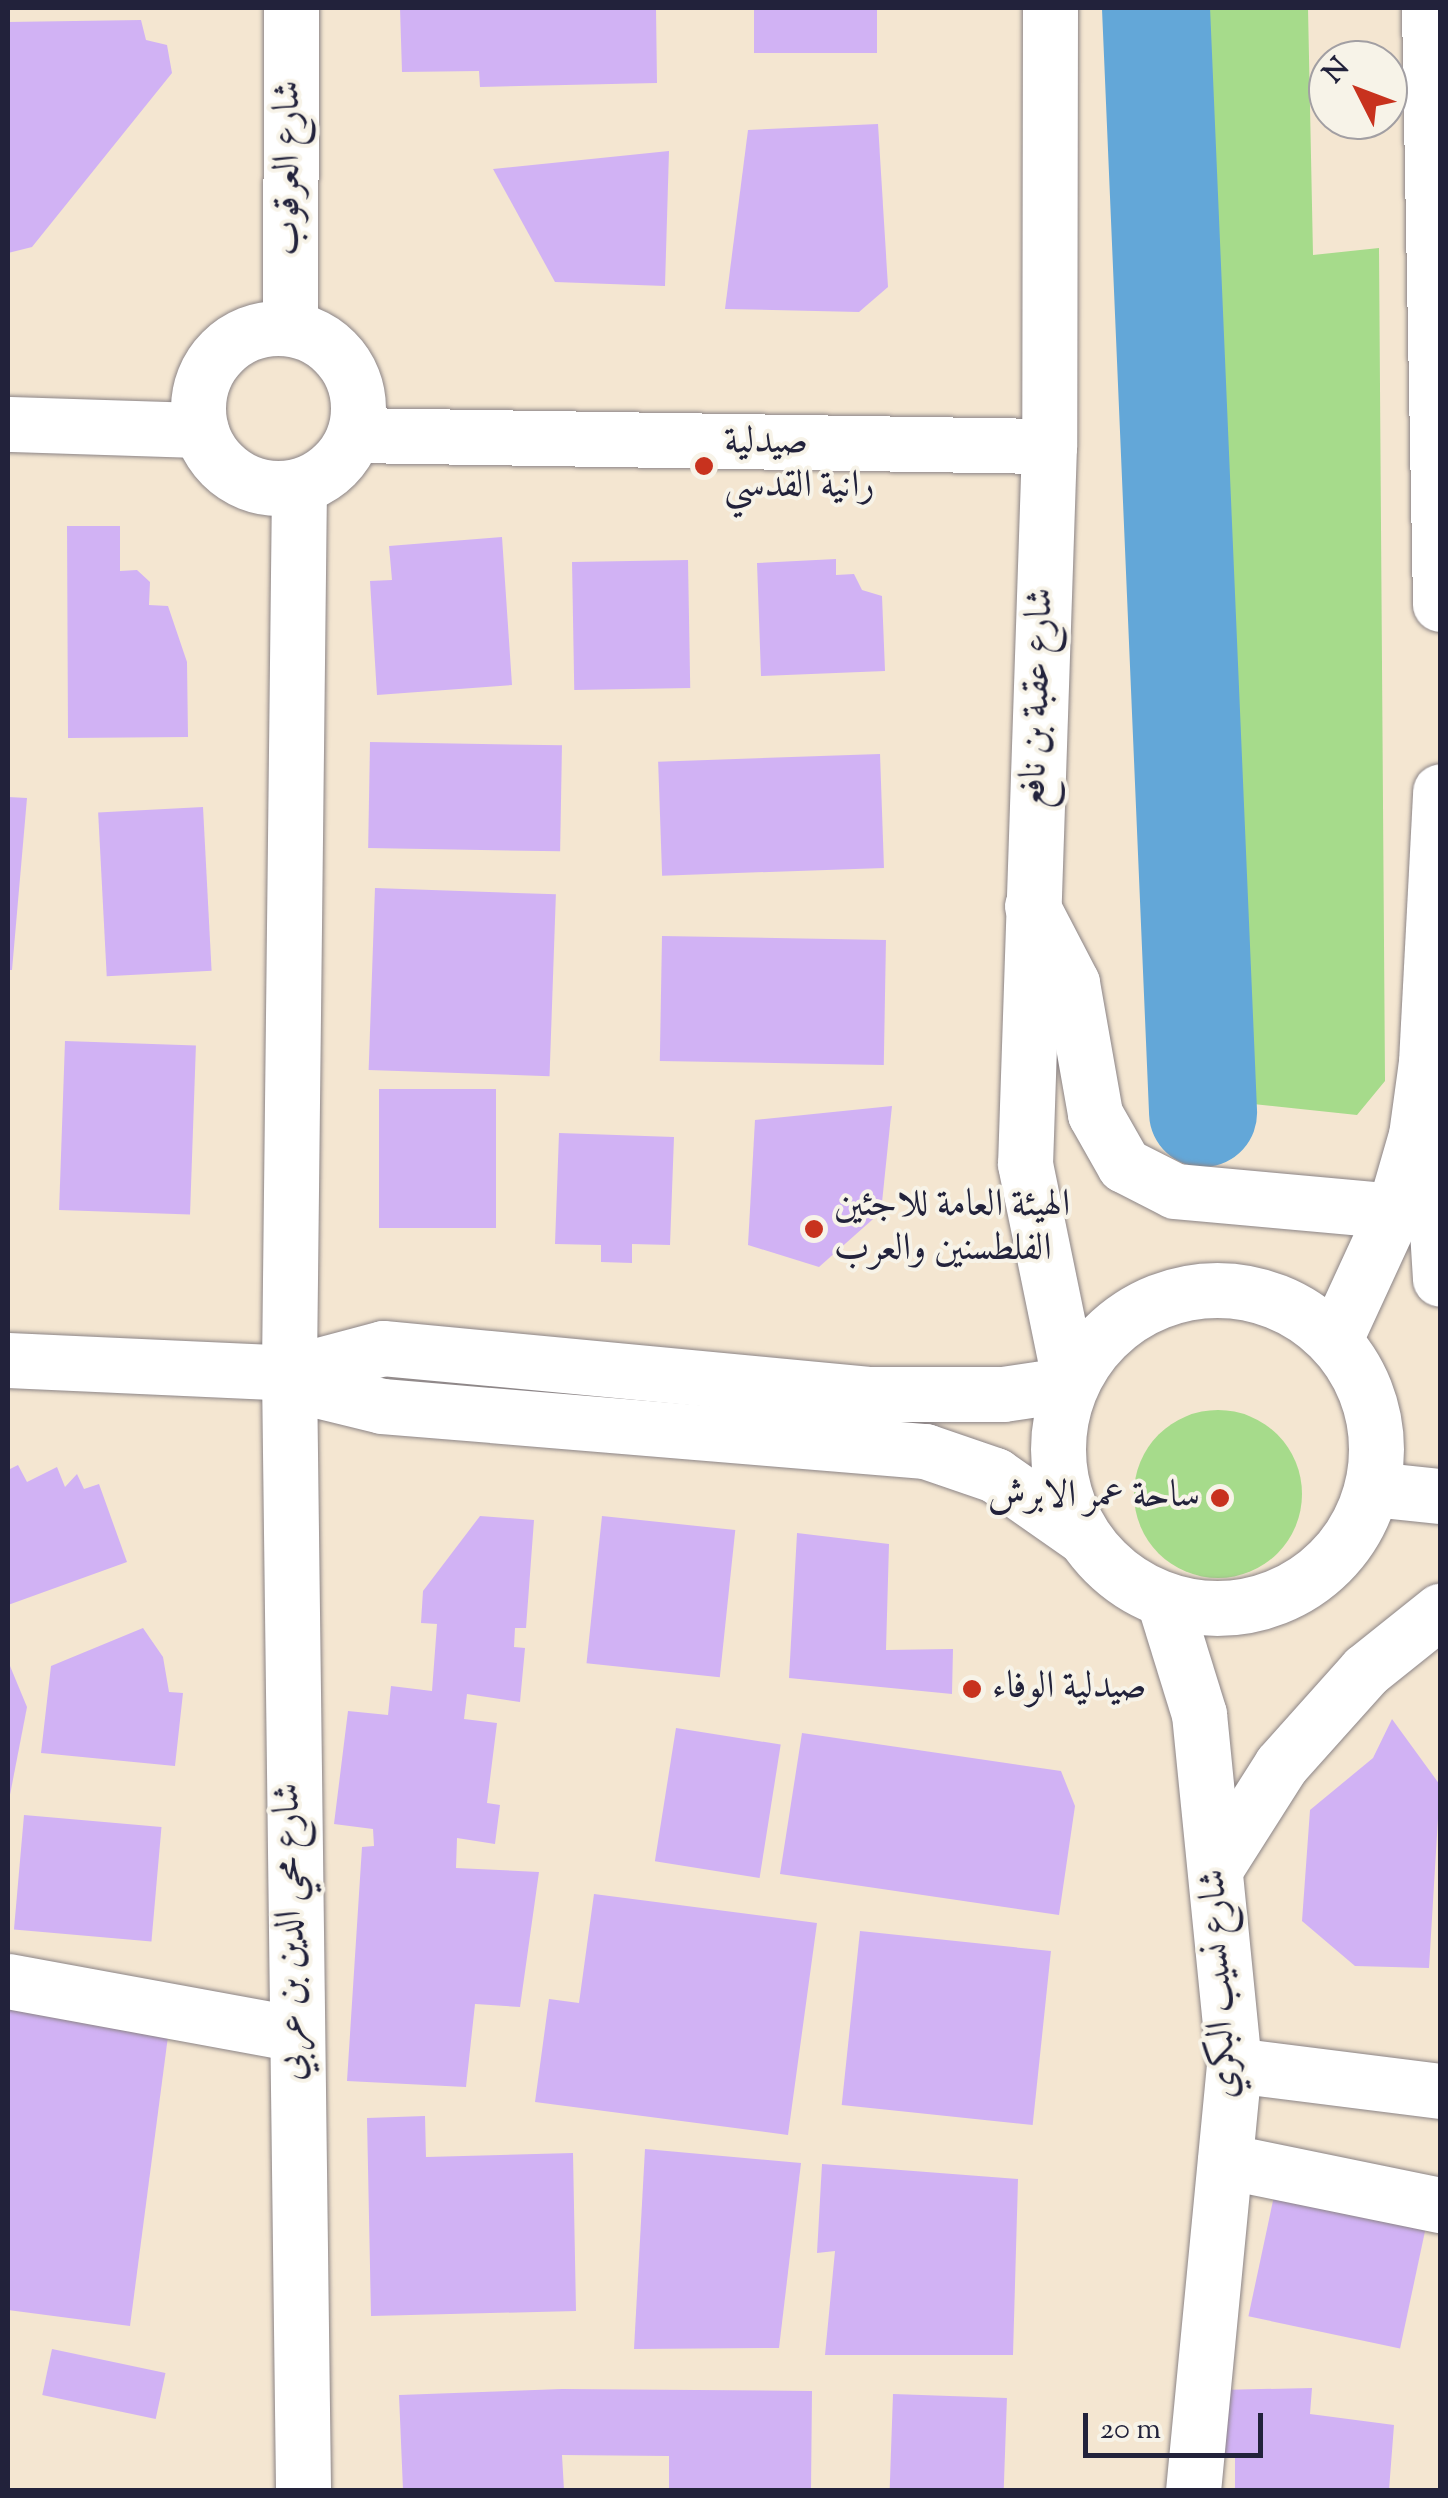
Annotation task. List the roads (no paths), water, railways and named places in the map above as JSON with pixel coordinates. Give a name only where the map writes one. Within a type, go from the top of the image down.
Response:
[{"type":"street","name":"شارع العرقوب","points":[[290,328],[291,8]]},
{"type":"street","name":"شارع عقبة بن نافع","points":[[1050,8],[1049,446],[1030,902],[1025,1164],[1070,1384]]},
{"type":"street","points":[[1429,8],[1440,604]]},
{"type":"street","points":[[262,328],[290,328],[312,335],[347,366],[357,388],[354,436],[322,475],[299,486],[249,484],[227,471],[201,430],[203,378],[217,354],[262,328]]},
{"type":"street","points":[[8,424],[201,430]]},
{"type":"street","points":[[354,436],[1049,446]]},
{"type":"street","name":"شارع محي الدين بن عربي","points":[[299,486],[289,1373],[292,2033],[303,2490]]},
{"type":"street","points":[[1335,1339],[1394,1210],[1416,1136],[1426,1062],[1440,791]]},
{"type":"street","points":[[1030,902],[1072,983],[1095,1114],[1124,1165],[1176,1191],[1394,1210]]},
{"type":"street","points":[[1426,1062],[1440,1278]]},
{"type":"street","points":[[289,1373],[335,1396],[382,1406],[925,1451],[995,1475],[1082,1536],[1117,1575],[1164,1601],[1216,1609],[1268,1601],[1314,1576],[1351,1537],[1373,1489],[1377,1436],[1364,1384],[1335,1339],[1294,1307],[1244,1290],[1191,1290],[1141,1307],[1113,1329],[1070,1384],[1056,1436],[1061,1488],[1082,1536]]},
{"type":"street","points":[[8,1360],[289,1373],[383,1348],[866,1394],[1002,1394],[1070,1384]]},
{"type":"street","points":[[1373,1489],[1440,1496]]},
{"type":"street","name":"شارع نسيب البكري","points":[[1164,1601],[1199,1714],[1234,2065],[1192,2490]]},
{"type":"street","points":[[1215,1869],[1280,1765],[1366,1670],[1440,1611]]},
{"type":"street","points":[[8,1981],[292,2033]]},
{"type":"street","points":[[1234,2065],[1440,2091]]},
{"type":"street","points":[[1225,2161],[1440,2205]]},
{"type":"waterway","points":[[1156,8],[1203,1113]]},
{"type":"place","name":"صيدلية رانية القدسي","points":[[704,466]]},
{"type":"place","name":"الهيئة العامة للاجئين الفلطسنين والعرب","points":[[814,1229]]},
{"type":"place","name":"ساحة عمر الابرش","points":[[1220,1498]]},
{"type":"place","name":"صيدلية الوفاء","points":[[972,1689]]}]
